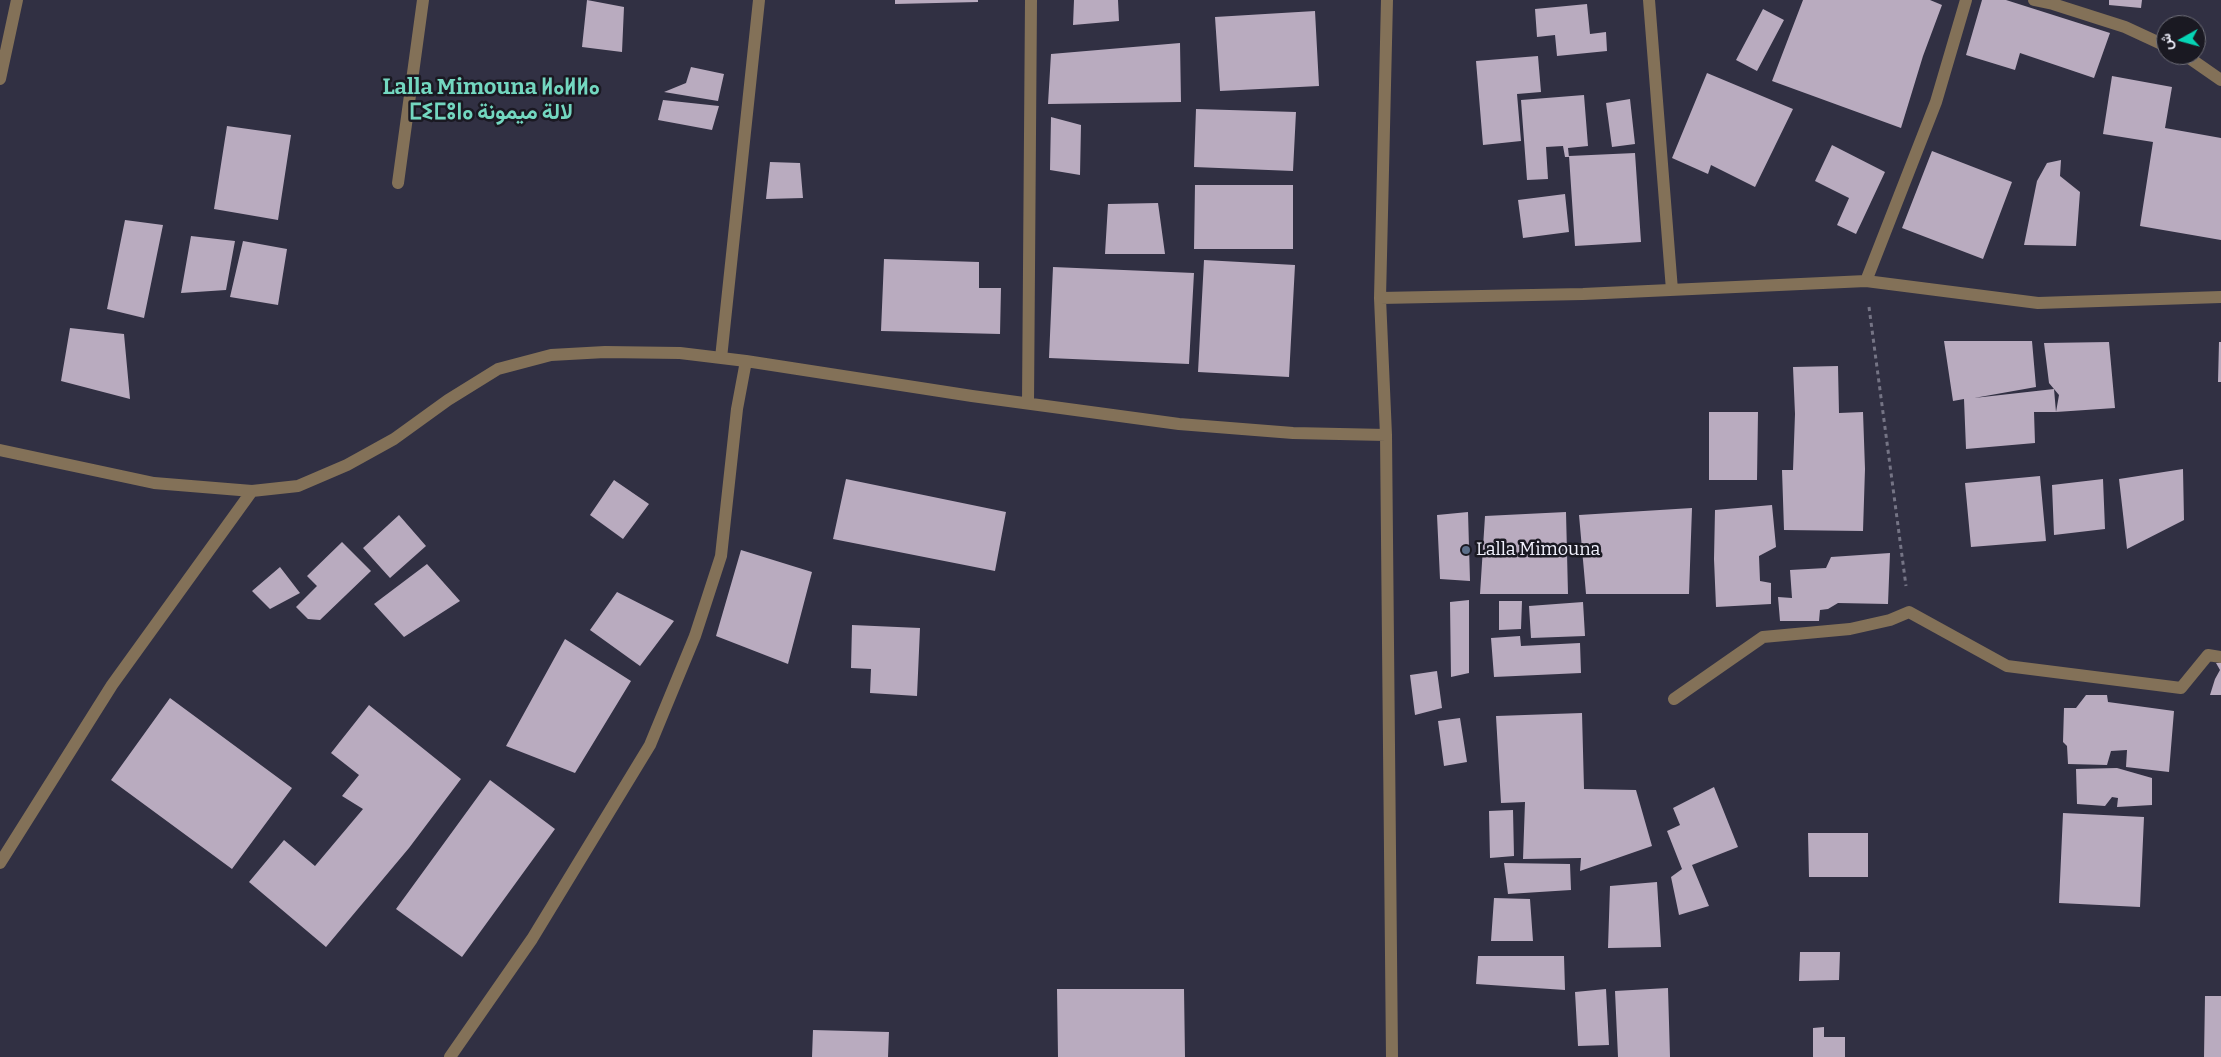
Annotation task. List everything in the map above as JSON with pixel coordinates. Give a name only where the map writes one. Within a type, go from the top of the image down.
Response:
[{"type":"street","points":[[0,80],[17,0]]},
{"type":"street","points":[[398,183],[423,0]]},
{"type":"street","points":[[722,358],[759,0]]},
{"type":"street","points":[[1028,404],[1031,0]]},
{"type":"street","points":[[1387,0],[1380,298],[1386,435],[1392,1057]]},
{"type":"street","points":[[1649,0],[1672,290]]},
{"type":"street","points":[[1866,281],[1936,102],[1966,0]]},
{"type":"street","points":[[2034,0],[2053,4],[2125,27],[2156,41]]},
{"type":"street","points":[[2199,65],[2221,80]]},
{"type":"street","points":[[1380,298],[1583,294],[1866,281],[2038,303],[2221,297]]},
{"type":"street","points":[[0,450],[154,483],[252,492],[298,486],[347,465],[394,439],[448,400],[498,369],[550,356],[605,352],[680,352],[1028,404],[1179,424],[1293,433],[1386,435]]},
{"type":"street","points":[[450,1057],[532,939],[650,745],[695,636],[721,556],[737,409],[746,361]]},
{"type":"street","points":[[0,863],[112,685],[252,492]]},
{"type":"street","points":[[1674,698],[1763,638],[1850,629],[1890,620],[1909,612],[2007,666],[2181,688],[2208,655],[2221,656]]},
{"type":"path","points":[[1866,281],[1909,612]]},
{"type":"building","points":[[587,0],[624,7],[622,52],[582,47]]},
{"type":"building","points":[[895,0],[978,0],[978,2],[895,4]]},
{"type":"building","points":[[1074,0],[1118,0],[1119,21],[1073,25]]},
{"type":"building","points":[[1803,0],[1930,0],[1942,5],[1923,56],[1901,128],[1772,81]]},
{"type":"building","points":[[1982,0],[2006,0],[2110,33],[2094,78],[2020,53],[2015,70],[1966,55]]},
{"type":"building","points":[[2109,0],[2142,0],[2141,8],[2109,5]]},
{"type":"building","points":[[1587,4],[1590,34],[1606,32],[1607,51],[1557,56],[1555,35],[1537,37],[1535,9]]},
{"type":"building","points":[[1763,9],[1784,20],[1757,71],[1736,60]]},
{"type":"building","points":[[1315,11],[1319,86],[1220,91],[1215,17]]},
{"type":"building","points":[[1180,43],[1181,102],[1048,104],[1051,54]]},
{"type":"building","points":[[1538,56],[1541,92],[1517,94],[1521,141],[1483,145],[1476,61]]},
{"type":"building","points":[[691,67],[724,74],[718,101],[664,92],[686,83]]},
{"type":"building","points":[[1707,73],[1793,109],[1755,187],[1711,165],[1708,174],[1672,158]]},
{"type":"building","points":[[2112,76],[2172,87],[2165,128],[2221,138],[2221,240],[2140,226],[2153,142],[2103,134]]},
{"type":"building","points":[[1584,95],[1588,146],[1568,148],[1569,157],[1565,157],[1563,146],[1546,147],[1548,179],[1527,180],[1521,100]]},
{"type":"building","points":[[1630,99],[1635,144],[1612,147],[1606,103]]},
{"type":"building","points":[[663,100],[719,106],[712,130],[658,120]]},
{"type":"building","points":[[1196,109],[1296,112],[1293,171],[1194,167]]},
{"type":"building","points":[[1051,117],[1081,125],[1080,175],[1050,170]]},
{"type":"building","points":[[227,126],[291,135],[278,220],[214,209]]},
{"type":"building","points":[[1832,145],[1885,172],[1856,234],[1837,225],[1849,198],[1815,181]]},
{"type":"building","points":[[1932,151],[2012,182],[1983,259],[1902,228]]},
{"type":"building","points":[[1635,153],[1641,242],[1575,246],[1569,156]]},
{"type":"building","points":[[2061,160],[2060,176],[2080,192],[2076,246],[2024,245],[2037,181],[2047,163]]},
{"type":"building","points":[[770,162],[800,163],[803,198],[766,199]]},
{"type":"building","points":[[1195,185],[1293,185],[1293,249],[1194,249]]},
{"type":"building","points":[[1565,194],[1569,232],[1523,238],[1518,200]]},
{"type":"building","points":[[1158,203],[1165,254],[1105,254],[1108,204]]},
{"type":"building","points":[[125,220],[163,225],[144,318],[107,309]]},
{"type":"building","points":[[191,236],[235,241],[226,290],[181,293]]},
{"type":"building","points":[[243,241],[287,249],[278,305],[230,297]]},
{"type":"building","points":[[884,259],[979,262],[979,288],[1001,288],[1000,334],[881,331]]},
{"type":"building","points":[[1204,260],[1295,265],[1289,377],[1198,372]]},
{"type":"building","points":[[1053,267],[1194,273],[1189,364],[1049,358]]},
{"type":"building","points":[[70,328],[124,334],[130,399],[61,381]]},
{"type":"building","points":[[1944,341],[2032,341],[2036,387],[1974,398],[2054,389],[2056,412],[2034,412],[2035,443],[1966,449],[1964,399],[1953,401]]},
{"type":"building","points":[[2109,342],[2115,408],[2056,412],[2059,395],[2049,383],[2044,343]]},
{"type":"building","points":[[2219,342],[2221,342],[2221,382],[2218,382]]},
{"type":"building","points":[[1838,366],[1839,413],[1863,412],[1865,469],[1863,531],[1784,530],[1782,470],[1793,470],[1795,414],[1793,367]]},
{"type":"building","points":[[1709,412],[1758,412],[1757,480],[1709,480]]},
{"type":"building","points":[[2183,469],[2184,520],[2127,549],[2119,479]]},
{"type":"building","points":[[2040,476],[2046,541],[1971,547],[1965,483]]},
{"type":"building","points":[[846,479],[1006,512],[995,571],[833,539]]},
{"type":"building","points":[[2103,479],[2105,529],[2054,535],[2052,485]]},
{"type":"building","points":[[614,480],[649,504],[623,539],[590,515]]},
{"type":"building","points":[[1772,505],[1776,547],[1759,556],[1760,581],[1771,583],[1771,604],[1716,607],[1714,559],[1715,510]]},
{"type":"building","points":[[1692,508],[1689,594],[1586,594],[1579,515]]},
{"type":"building","points":[[1468,512],[1470,581],[1440,579],[1437,515]]},
{"type":"building","points":[[1566,512],[1568,594],[1480,594],[1485,516]]},
{"type":"building","points":[[399,515],[426,546],[390,578],[363,548]]},
{"type":"building","points":[[342,542],[371,571],[320,620],[308,619],[296,607],[317,586],[307,576]]},
{"type":"building","points":[[741,550],[812,572],[788,664],[716,636]]},
{"type":"building","points":[[1890,553],[1888,604],[1838,603],[1828,609],[1820,610],[1819,621],[1780,621],[1778,597],[1792,598],[1790,570],[1826,568],[1831,557]]},
{"type":"building","points":[[427,564],[460,601],[404,637],[374,604]]},
{"type":"building","points":[[280,567],[300,593],[270,609],[252,591]]},
{"type":"building","points":[[617,592],[674,621],[640,666],[590,630]]},
{"type":"building","points":[[1469,600],[1469,673],[1451,677],[1450,602]]},
{"type":"building","points":[[1499,601],[1522,601],[1521,629],[1499,630]]},
{"type":"building","points":[[1583,602],[1585,636],[1531,638],[1529,606]]},
{"type":"building","points":[[852,625],[920,628],[917,696],[870,693],[871,669],[851,668]]},
{"type":"building","points":[[1520,636],[1521,646],[1580,643],[1581,673],[1494,677],[1491,638]]},
{"type":"building","points":[[565,639],[631,681],[575,773],[506,746]]},
{"type":"building","points":[[2216,663],[2221,663],[2221,695],[2210,695],[2220,670]]},
{"type":"building","points":[[1437,671],[1442,708],[1415,715],[1410,675]]},
{"type":"building","points":[[2086,695],[2107,695],[2108,702],[2174,711],[2169,772],[2126,767],[2127,750],[2111,751],[2107,765],[2068,764],[2067,746],[2063,742],[2064,708],[2076,708]]},
{"type":"building","points":[[170,698],[292,788],[232,869],[111,780]]},
{"type":"building","points":[[369,705],[461,779],[409,848],[326,947],[249,882],[284,840],[315,866],[363,809],[342,796],[359,775],[331,753]]},
{"type":"building","points":[[1582,713],[1584,789],[1636,790],[1652,846],[1580,871],[1581,858],[1523,859],[1525,802],[1501,803],[1496,716]]},
{"type":"building","points":[[1460,718],[1467,762],[1444,766],[1438,721]]},
{"type":"building","points":[[2117,768],[2152,778],[2152,805],[2117,807],[2118,798],[2112,797],[2105,806],[2077,804],[2076,769]]},
{"type":"building","points":[[490,780],[555,829],[462,957],[396,909]]},
{"type":"building","points":[[1714,787],[1738,847],[1692,865],[1709,906],[1679,915],[1671,877],[1682,869],[1667,831],[1680,825],[1673,808]]},
{"type":"building","points":[[1513,810],[1514,856],[1490,858],[1489,811]]},
{"type":"building","points":[[2063,813],[2144,817],[2140,907],[2059,903]]},
{"type":"building","points":[[1808,833],[1868,833],[1868,877],[1809,877]]},
{"type":"building","points":[[1504,863],[1570,864],[1571,890],[1508,894]]},
{"type":"building","points":[[1657,882],[1661,947],[1608,948],[1610,886]]},
{"type":"building","points":[[1494,898],[1530,899],[1533,941],[1491,941]]},
{"type":"building","points":[[1800,952],[1840,952],[1839,980],[1799,981]]},
{"type":"building","points":[[1478,956],[1564,956],[1565,990],[1476,984]]},
{"type":"building","points":[[1668,988],[1670,1057],[1618,1057],[1615,991]]},
{"type":"building","points":[[1057,989],[1184,989],[1185,1057],[1058,1057]]},
{"type":"building","points":[[1606,989],[1609,1045],[1578,1046],[1575,992]]},
{"type":"building","points":[[2205,996],[2221,996],[2221,1057],[2204,1057]]},
{"type":"building","points":[[1824,1027],[1824,1037],[1845,1037],[1845,1057],[1813,1057],[1813,1028]]},
{"type":"building","points":[[813,1030],[889,1032],[888,1057],[812,1057]]},
{"type":"place","name":"Lalla Mimouna","points":[[1466,550]]},
{"type":"district","name":"Lalla Mimouna ⵍⴰⵍⵍⴰ ⵎⵉⵎⵓⵏⴰ لالة ميمونة","points":[[491,100]]}]
